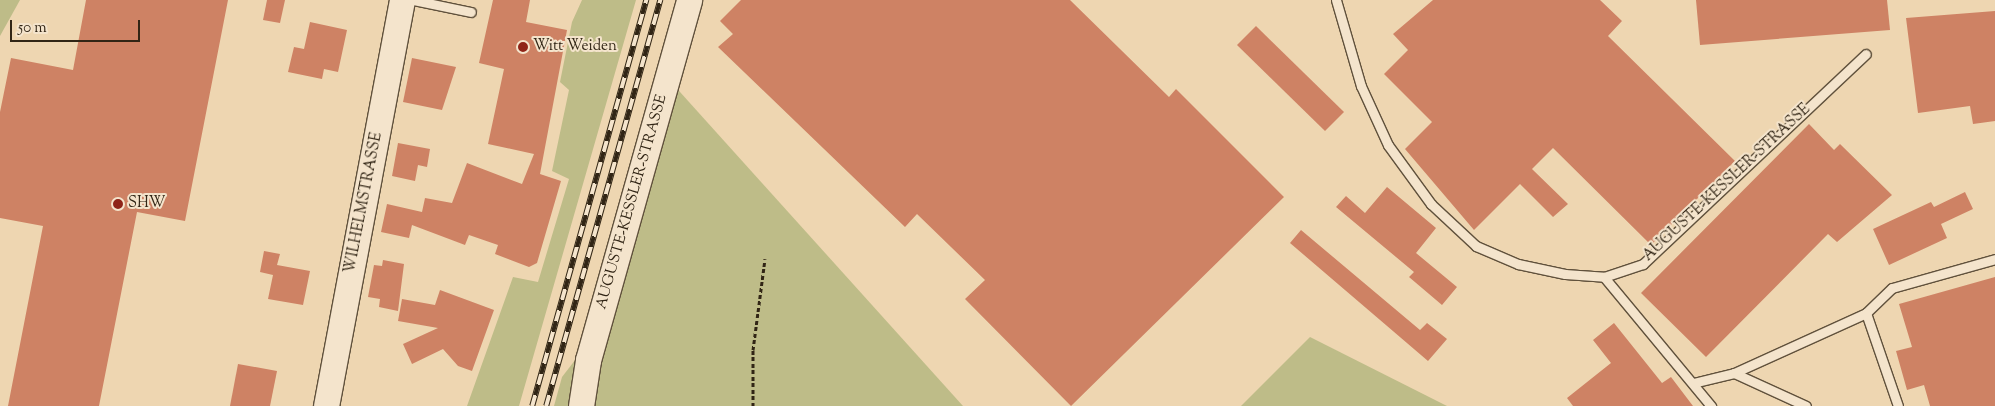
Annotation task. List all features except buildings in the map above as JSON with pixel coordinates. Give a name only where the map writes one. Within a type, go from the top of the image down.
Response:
[{"type":"street","name":"WILHELMSTRASSE","points":[[326,406],[402,0]]},
{"type":"street","name":"AUGUSTE-KESSLER-STRASSE","points":[[581,406],[588,360],[689,0]]},
{"type":"lane","points":[[413,0],[471,12]]},
{"type":"lane","name":"AUGUSTE-KESSLER-STRASSE","points":[[1336,0],[1365,94],[1388,145],[1431,204],[1476,246],[1518,264],[1604,277],[1643,264],[1866,54]]},
{"type":"lane","points":[[1694,384],[1734,373],[1866,313],[1892,288],[1995,259]]},
{"type":"lane","points":[[1604,277],[1711,406]]},
{"type":"lane","points":[[1866,313],[1898,406]]},
{"type":"lane","points":[[1734,373],[1806,406]]},
{"type":"path","points":[[753,406],[753,350],[765,259]]},
{"type":"shaded area","points":[[0,0],[20,0],[0,36]]},
{"type":"shaded area","points":[[582,0],[636,0],[519,406],[467,406],[513,277],[538,282],[569,179],[552,171],[569,90],[560,82],[572,22]]},
{"type":"shaded area","points":[[671,82],[963,406],[590,406],[597,361]]},
{"type":"shaded area","points":[[1310,337],[1447,406],[1241,406]]},
{"type":"shaded area","points":[[579,355],[571,406],[554,406],[562,377]]},
{"type":"railway","points":[[532,406],[646,0]]},
{"type":"railway","points":[[546,406],[660,0]]},
{"type":"place","name":"Witt Weiden","points":[[523,47]]},
{"type":"place","name":"SHW","points":[[118,204]]}]
